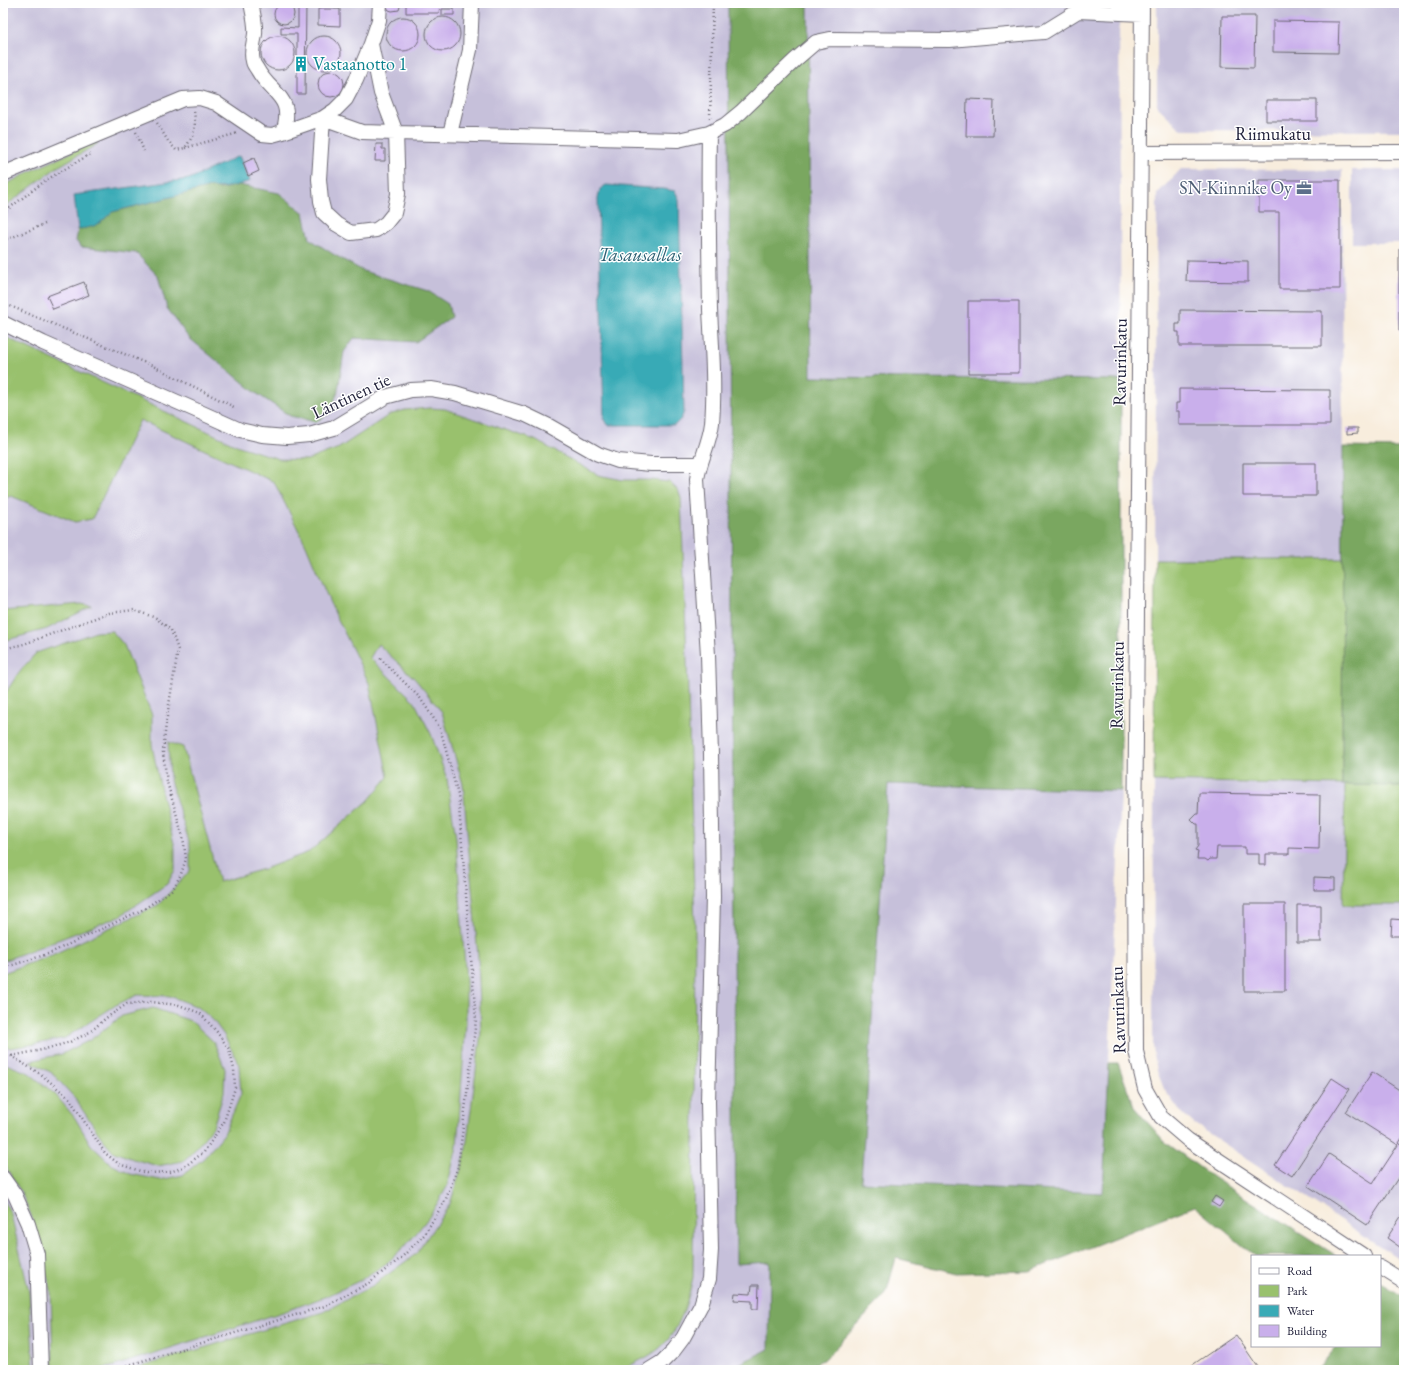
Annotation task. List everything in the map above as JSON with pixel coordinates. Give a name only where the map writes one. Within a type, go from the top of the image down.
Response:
[{"type":"street","points":[[251,3],[255,33],[252,48],[253,61],[262,78],[277,92],[284,102],[287,120],[283,132]]},
{"type":"street","points":[[3,174],[184,99],[193,98],[209,100],[216,103],[262,134],[283,132],[323,118],[335,110],[346,99],[371,44],[380,20],[380,3]]},
{"type":"street","points":[[450,134],[470,50],[472,3]]},
{"type":"street","points":[[323,118],[362,132],[678,140],[709,133],[725,125],[816,42],[830,40],[950,40],[1044,32],[1078,11],[1142,8]]},
{"type":"street","name":"Ravurinkatu","points":[[1142,8],[1135,855],[1136,1051],[1145,1089],[1161,1117],[1188,1140],[1362,1255]]},
{"type":"street","points":[[323,118],[319,179],[321,202],[324,213],[336,224],[351,233],[376,230],[386,223],[394,213],[398,194],[396,133],[381,93],[371,44]]},
{"type":"street","points":[[649,1370],[662,1362],[674,1350],[683,1338],[701,1305],[709,1279],[711,1250],[708,1102],[713,897],[711,754],[708,655],[697,479],[700,464],[710,438],[712,422],[708,239],[709,133]]},
{"type":"street","name":"Riimukatu","points":[[1141,153],[1404,152]]},
{"type":"street","name":"Läntinen tie","points":[[3,323],[43,343],[240,430],[262,435],[286,437],[309,435],[334,428],[385,397],[411,390],[431,389],[455,393],[524,414],[549,426],[598,454],[618,461],[651,464],[700,464]]},
{"type":"street","points":[[3,1178],[16,1195],[28,1224],[37,1254],[41,1370]]},
{"type":"street","points":[[1381,1268],[1404,1282]]},
{"type":"path","points":[[709,133],[713,3]]},
{"type":"path","points":[[185,148],[192,139],[195,126],[193,98]]},
{"type":"path","points":[[154,111],[156,122],[168,141],[176,150],[254,129]]},
{"type":"path","points":[[129,134],[136,131],[144,151]]},
{"type":"path","points":[[3,213],[46,180],[98,149]]},
{"type":"path","points":[[3,240],[45,224]]},
{"type":"path","points":[[3,303],[155,367],[234,407]]},
{"type":"path","points":[[3,649],[24,644],[109,613],[134,610],[156,618],[171,630],[178,650],[166,722],[163,752],[167,782],[183,837],[186,859],[181,874],[173,889],[144,909],[48,954],[3,968]]},
{"type":"path","points":[[112,1370],[325,1306],[368,1284],[401,1258],[424,1234],[446,1200],[458,1167],[476,1020],[458,795],[440,728],[420,698],[379,658]]},
{"type":"path","points":[[3,1054],[11,1056],[42,1075],[69,1098],[105,1153],[119,1164],[146,1173],[170,1172],[184,1167],[204,1152],[224,1122],[235,1088],[234,1068],[229,1049],[217,1032],[200,1013],[179,1005],[150,1002],[127,1004],[106,1018],[90,1032],[70,1042],[42,1050],[11,1056]]},
{"type":"shaded area","points":[[3,3],[728,3],[736,1264],[770,1262],[769,1349],[727,1370],[3,1370]]},
{"type":"shaded area","points":[[808,3],[1119,3],[1121,380],[811,377]]},
{"type":"shaded area","points":[[1157,3],[1404,3],[1404,131],[1182,130],[1157,106]]},
{"type":"shaded area","points":[[1181,169],[1342,170],[1343,559],[1155,559],[1157,194]]},
{"type":"shaded area","points":[[1352,170],[1404,170],[1404,243],[1352,243]]},
{"type":"shaded area","points":[[1154,781],[1404,786],[1404,1262],[1193,1123],[1179,1110],[1164,1089],[1157,1071],[1153,1047]]},
{"type":"shaded area","points":[[888,784],[1121,791],[1103,1193],[861,1182]]},
{"type":"green space","points":[[728,3],[808,3],[811,377],[1121,380],[1121,791],[888,784],[861,1182],[1103,1193],[1109,1063],[1118,1063],[1134,1107],[1164,1141],[1214,1178],[1335,1255],[1254,1255],[1195,1206],[1030,1271],[956,1273],[896,1258],[886,1294],[825,1359],[801,1370],[727,1370],[769,1349],[770,1262],[736,1264]]},
{"type":"green space","points":[[96,141],[98,143],[94,146],[56,168],[3,208],[3,186],[31,171]]},
{"type":"green space","points":[[239,185],[279,193],[304,213],[310,239],[363,271],[428,291],[448,304],[451,317],[416,342],[354,338],[344,352],[338,391],[330,413],[316,422],[290,416],[256,393],[188,337],[167,308],[158,276],[136,253],[81,247],[76,241],[78,229],[97,224],[112,212],[210,187],[221,189]]},
{"type":"green space","points":[[3,336],[239,446],[279,459],[307,460],[339,448],[389,415],[405,410],[430,408],[445,409],[535,440],[598,475],[623,480],[651,480],[669,482],[678,490],[681,498],[695,927],[693,1277],[689,1296],[678,1324],[668,1340],[652,1354],[620,1370],[130,1370],[323,1312],[372,1286],[416,1254],[450,1204],[465,1156],[481,1032],[478,957],[463,784],[442,712],[415,679],[378,644],[370,658],[414,701],[431,734],[447,779],[456,838],[466,982],[466,1023],[457,1147],[447,1187],[429,1217],[410,1241],[387,1263],[359,1281],[327,1296],[286,1311],[111,1367],[73,1371],[61,1369],[53,1364],[51,1290],[31,1215],[21,1192],[3,1162],[3,1063],[29,1073],[55,1094],[75,1118],[91,1145],[111,1164],[130,1174],[160,1180],[183,1175],[204,1158],[224,1134],[241,1094],[239,1065],[224,1035],[213,1020],[198,1007],[170,996],[137,995],[116,1005],[65,1038],[10,1048],[3,1045],[3,973],[52,955],[158,905],[190,871],[190,845],[170,780],[168,742],[183,747],[219,882],[264,869],[309,852],[368,801],[388,777],[369,683],[330,603],[306,545],[274,482],[140,420],[92,519],[75,522],[11,496],[3,499]]},
{"type":"green space","points":[[1343,447],[1404,448],[1404,786],[1342,785]]},
{"type":"green space","points":[[1155,559],[1343,559],[1342,785],[1154,781]]},
{"type":"green space","points":[[81,604],[92,606],[47,629],[3,641],[3,611]]},
{"type":"green space","points":[[112,631],[124,645],[152,715],[152,745],[175,848],[175,870],[167,884],[120,916],[3,961],[3,697],[19,672],[36,653],[96,632]]},
{"type":"green space","points":[[1345,785],[1404,786],[1404,905],[1343,905]]},
{"type":"green space","points":[[153,1008],[191,1021],[214,1042],[225,1069],[224,1092],[213,1127],[192,1153],[183,1161],[158,1166],[114,1152],[101,1137],[73,1096],[52,1073],[30,1061],[62,1054],[90,1040],[122,1016]]},
{"type":"green space","points":[[3,1198],[11,1214],[29,1292],[34,1370],[3,1370]]},
{"type":"green space","points":[[1381,1284],[1404,1298],[1404,1370],[1385,1370],[1382,1368],[1365,1370],[1317,1370],[1336,1347],[1381,1347]]},
{"type":"water","points":[[239,156],[250,181],[230,187],[210,187],[112,212],[97,224],[78,229],[74,195],[189,179]]},
{"type":"water","name":"Tasausallas","points":[[606,185],[675,191],[679,199],[684,412],[681,419],[675,425],[608,425],[604,418],[598,199],[600,189]]},
{"type":"building","name":"Vastaanotto 1","points":[[298,3],[306,3],[305,94],[297,94],[297,34],[281,34],[281,27],[298,28]]},
{"type":"building","points":[[386,3],[401,3],[399,10],[392,11],[386,6]]},
{"type":"building","points":[[406,3],[440,3],[439,13],[406,13]]},
{"type":"building","points":[[446,3],[462,3],[456,7],[453,7]]},
{"type":"building","points":[[284,4],[291,7],[294,14],[291,21],[284,24],[277,21],[274,14],[277,7]]},
{"type":"building","points":[[318,9],[340,9],[340,26],[318,25]]},
{"type":"building","points":[[442,9],[454,9],[454,15],[442,15]]},
{"type":"building","points":[[1222,16],[1255,16],[1254,68],[1221,67]]},
{"type":"building","points":[[400,17],[406,17],[415,22],[419,28],[419,40],[415,46],[406,51],[400,51],[391,46],[386,37],[386,31],[391,22]]},
{"type":"building","points":[[446,17],[455,22],[459,27],[459,41],[455,46],[450,50],[440,51],[436,50],[427,41],[426,31],[427,27],[436,18]]},
{"type":"building","points":[[1273,21],[1339,22],[1338,53],[1273,52]]},
{"type":"building","points":[[275,36],[281,36],[290,41],[294,47],[294,59],[290,65],[281,70],[275,70],[266,65],[261,56],[261,50],[266,41]]},
{"type":"building","points":[[321,36],[327,36],[336,41],[340,47],[340,59],[336,65],[327,70],[321,70],[312,65],[307,56],[307,50],[312,41]]},
{"type":"building","points":[[331,71],[340,75],[344,84],[340,93],[331,97],[322,93],[318,84],[322,75]]},
{"type":"building","points":[[967,99],[994,100],[993,136],[966,136]]},
{"type":"building","points":[[1266,100],[1317,100],[1317,121],[1266,121]]},
{"type":"building","points":[[376,144],[382,144],[382,149],[385,149],[385,161],[375,161]]},
{"type":"building","points":[[254,158],[259,171],[248,176],[243,163]]},
{"type":"building","points":[[1259,180],[1340,180],[1340,289],[1279,289],[1279,212],[1259,212]]},
{"type":"building","points":[[1399,249],[1404,249],[1404,331],[1399,331]]},
{"type":"building","points":[[1187,260],[1248,261],[1248,282],[1186,281]]},
{"type":"building","points":[[84,282],[89,295],[53,309],[47,296]]},
{"type":"building","points":[[968,301],[1019,301],[1019,373],[968,373]]},
{"type":"building","points":[[1180,310],[1322,311],[1322,346],[1179,346],[1179,332],[1176,332],[1176,324],[1180,324]]},
{"type":"building","points":[[1179,389],[1330,390],[1330,425],[1179,425],[1179,411],[1176,411],[1176,403],[1179,403]]},
{"type":"building","points":[[1347,428],[1358,428],[1358,433],[1347,434]]},
{"type":"building","points":[[1243,463],[1316,463],[1316,496],[1243,496]]},
{"type":"building","points":[[1199,793],[1320,795],[1319,849],[1289,848],[1289,854],[1266,854],[1266,865],[1259,865],[1259,854],[1245,854],[1245,847],[1217,847],[1216,859],[1210,859],[1208,861],[1205,859],[1197,859],[1198,851],[1195,850],[1198,846],[1198,824],[1191,819],[1198,814]]},
{"type":"building","points":[[1314,877],[1335,878],[1335,890],[1314,890]]},
{"type":"building","points":[[1244,904],[1285,904],[1285,991],[1244,991]]},
{"type":"building","points":[[1297,905],[1321,905],[1321,942],[1297,942]]},
{"type":"building","points":[[1392,919],[1404,920],[1404,936],[1391,936]]},
{"type":"building","points":[[1372,1072],[1404,1093],[1404,1135],[1399,1143],[1404,1147],[1404,1169],[1367,1225],[1308,1186],[1329,1154],[1373,1183],[1398,1145],[1346,1112]]},
{"type":"building","points":[[1332,1078],[1349,1089],[1292,1176],[1275,1165]]},
{"type":"building","points":[[1215,1196],[1223,1201],[1219,1207],[1211,1202]]},
{"type":"building","points":[[1404,1212],[1404,1250],[1387,1238]]},
{"type":"building","points":[[752,1285],[759,1285],[758,1309],[752,1309],[752,1301],[734,1300],[735,1293],[751,1294]]},
{"type":"building","points":[[1236,1335],[1260,1370],[1185,1370]]},
{"type":"place","name":"Vastaanotto 1","points":[[301,64]]},
{"type":"place","name":"SN-Kiinnike Oy","points":[[1304,188]]}]
